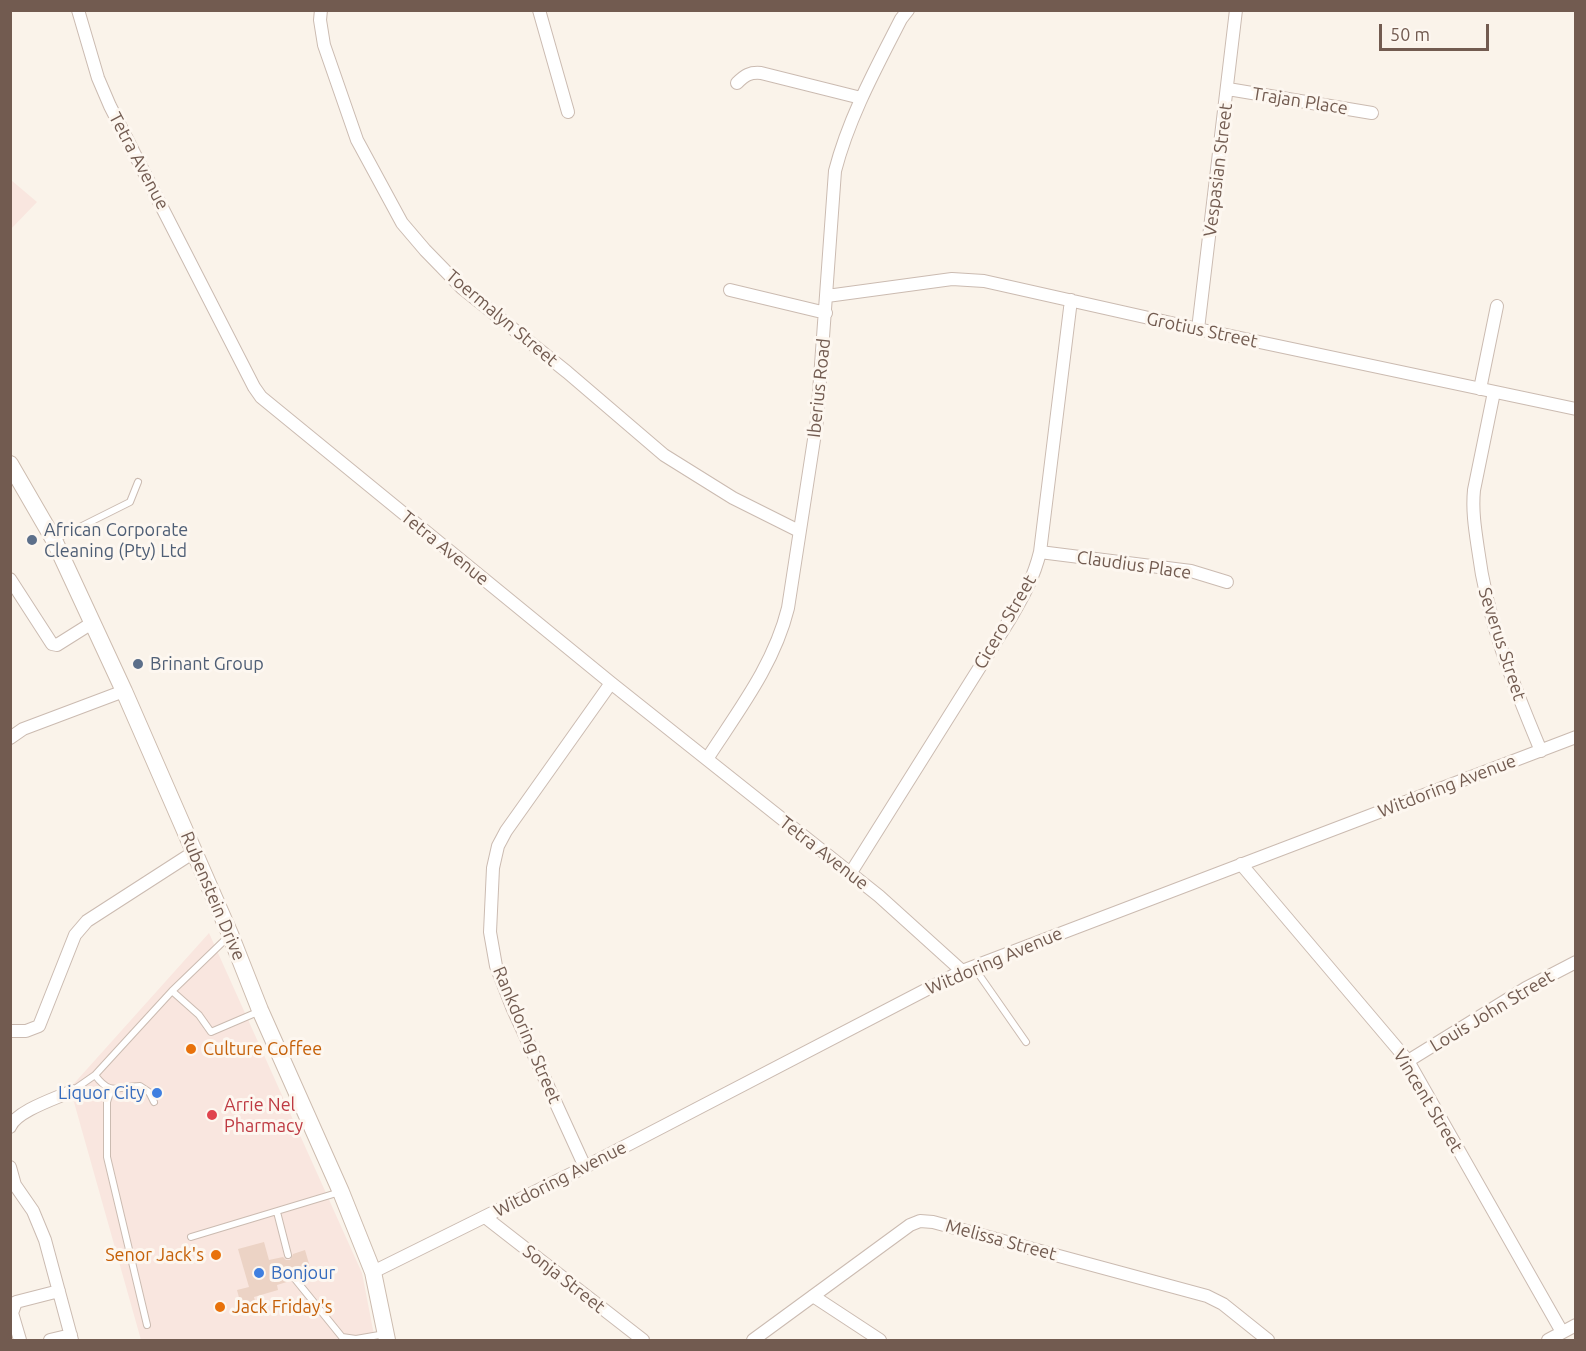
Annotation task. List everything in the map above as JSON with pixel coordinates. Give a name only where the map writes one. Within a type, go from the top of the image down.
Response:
[{"type":"street","name":"Tetra Avenue","points":[[78,10],[98,78],[110,106],[261,397],[611,683],[967,969]]},
{"type":"street","name":"Toermalyn Street","points":[[321,10],[320,20],[324,45],[357,140],[402,223],[425,250],[462,288],[567,372],[664,455],[734,498],[799,531]]},
{"type":"street","points":[[539,10],[568,112]]},
{"type":"street","name":"Iberius Road","points":[[708,759],[760,677],[782,632],[817,420],[835,171],[840,149],[861,98],[901,19],[908,10]]},
{"type":"street","name":"Vespasian Street","points":[[1198,329],[1236,10]]},
{"type":"street","points":[[737,83],[752,72],[761,73],[861,98]]},
{"type":"street","name":"Trajan Place","points":[[1228,89],[1372,113]]},
{"type":"street","name":"Grotius Street","points":[[827,296],[952,279],[970,279],[1010,285],[1198,329],[1575,409]]},
{"type":"street","points":[[730,290],[826,313]]},
{"type":"street","name":"Cicero Street","points":[[850,874],[1028,588],[1040,552],[1071,300]]},
{"type":"street","points":[[1480,389],[1497,306]]},
{"type":"street","name":"Severus Street","points":[[1494,392],[1472,505],[1482,583],[1495,633],[1541,751]]},
{"type":"street","name":"Rubenstein Drive","points":[[10,464],[54,540],[124,691],[230,934],[260,1010],[341,1192],[373,1272],[386,1337]]},
{"type":"street","name":"Claudius Place","points":[[1040,552],[1191,571],[1227,582]]},
{"type":"street","points":[[10,579],[51,644],[57,645],[92,623]]},
{"type":"street","name":"Rankdoring Street","points":[[585,1167],[512,1007],[496,966],[490,932],[491,905],[493,868],[498,846],[506,831],[611,683]]},
{"type":"street","points":[[10,738],[22,729],[124,691]]},
{"type":"street","name":"Witdoring Avenue","points":[[373,1272],[585,1167],[967,969],[1575,737]]},
{"type":"street","points":[[10,1031],[26,1031],[39,1026],[75,935],[81,926],[194,852]]},
{"type":"street","name":"Vincent Street","points":[[1240,864],[1408,1061],[1562,1332]]},
{"type":"street","name":"Louis John Street","points":[[1408,1061],[1526,988],[1575,962]]},
{"type":"street","points":[[10,1127],[20,1115],[72,1090]]},
{"type":"street","points":[[10,1167],[19,1194],[33,1211],[39,1223],[71,1338],[50,1341]]},
{"type":"street","name":"Sonja Street","points":[[485,1217],[643,1341]]},
{"type":"street","name":"Melissa Street","points":[[753,1341],[910,1225],[920,1221],[933,1222],[1207,1296],[1223,1304],[1268,1341]]},
{"type":"street","points":[[20,1341],[12,1313],[16,1302],[59,1290]]},
{"type":"street","points":[[813,1296],[880,1341]]},
{"type":"street","points":[[1548,1341],[1575,1325]]},
{"type":"lane","points":[[54,540],[130,502],[138,482]]},
{"type":"lane","points":[[72,1090],[95,1075],[172,991],[230,934]]},
{"type":"lane","points":[[967,969],[1026,1042]]},
{"type":"lane","points":[[172,991],[199,1015],[211,1032],[260,1010]]},
{"type":"lane","points":[[95,1075],[103,1086],[111,1089],[140,1086],[149,1092],[154,1102]]},
{"type":"lane","points":[[111,1089],[107,1102],[107,1157],[147,1325]]},
{"type":"lane","points":[[192,1237],[341,1192]]},
{"type":"lane","points":[[277,1212],[288,1255]]},
{"type":"lane","points":[[295,1279],[342,1337],[356,1339],[386,1337]]},
{"type":"shaded area","points":[[11,180],[37,202],[10,229]]},
{"type":"shaded area","points":[[209,933],[362,1273],[375,1340],[141,1340],[70,1088]]},
{"type":"building","points":[[264,1242],[269,1260],[283,1257],[290,1260],[293,1254],[305,1250],[312,1274],[301,1278],[294,1274],[290,1277],[290,1281],[277,1285],[278,1290],[254,1297],[255,1301],[241,1305],[237,1290],[249,1287],[238,1249]]},
{"type":"place","name":"African Corporate Cleaning (Pty) Ltd","points":[[32,540]]},
{"type":"place","name":"Brinant Group","points":[[138,664]]},
{"type":"place","name":"Culture Coffee","points":[[191,1049]]},
{"type":"place","name":"Liquor City","points":[[157,1093]]},
{"type":"place","name":"Arrie Nel Pharmacy","points":[[212,1115]]},
{"type":"place","name":"Senor Jack's","points":[[216,1255]]},
{"type":"place","name":"Bonjour","points":[[259,1273]]},
{"type":"place","name":"Jack Friday's","points":[[220,1307]]}]
